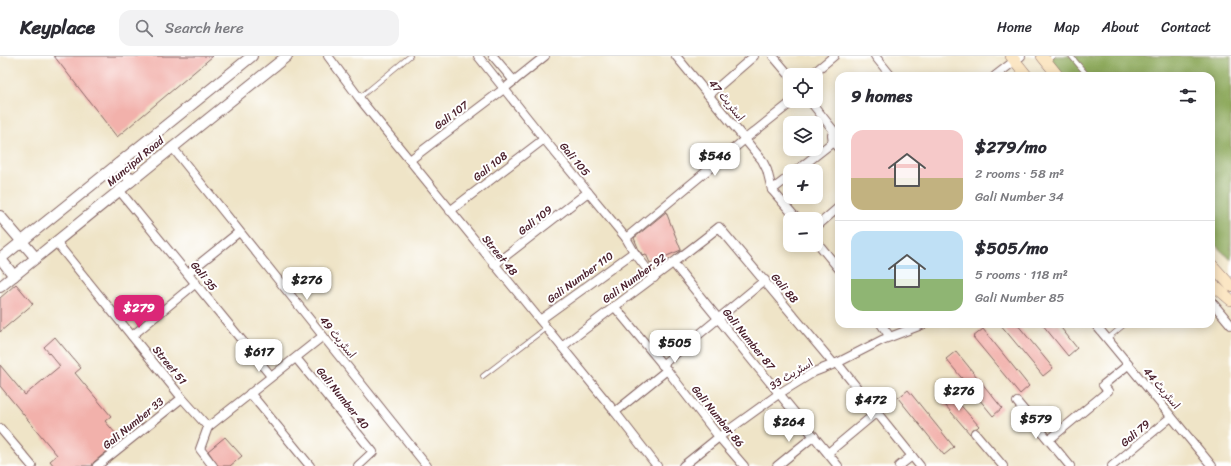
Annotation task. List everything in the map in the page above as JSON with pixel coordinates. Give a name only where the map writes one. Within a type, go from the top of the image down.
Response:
[{"type":"main road","points":[[1016,58],[1025,72]]},
{"type":"main road","points":[[1047,58],[1056,72]]},
{"type":"main road","points":[[1215,268],[1227,279],[1231,286]]},
{"type":"main road","points":[[1215,286],[1231,300]]},
{"type":"street","name":"Muncipal Road","points":[[0,258],[252,56]]},
{"type":"street","name":"Muncipal Road","points":[[0,287],[172,147],[287,56]]},
{"type":"street","name":"Street 48","points":[[328,56],[359,98],[615,412],[657,466]]},
{"type":"street","name":"Gali 105","points":[[478,56],[626,238],[634,252],[654,278]]},
{"type":"street","points":[[494,56],[514,81]]},
{"type":"street","name":"Gali 107","points":[[410,160],[545,56]]},
{"type":"street","name":"اسٹریٹ 47","points":[[676,56],[762,160],[767,170],[772,190],[791,212]]},
{"type":"street","points":[[709,95],[754,56]]},
{"type":"street","points":[[773,56],[783,68]]},
{"type":"street","points":[[819,68],[834,56]]},
{"type":"street","points":[[875,56],[888,72]]},
{"type":"street","points":[[1000,72],[1016,58]]},
{"type":"street","points":[[626,238],[784,108]]},
{"type":"street","points":[[816,108],[835,128]]},
{"type":"street","points":[[835,130],[832,135],[835,144]]},
{"type":"street","name":"Gali 108","points":[[450,211],[544,139]]},
{"type":"street","points":[[805,164],[833,142]]},
{"type":"street","name":"اسٹریٹ 49","points":[[172,147],[427,466]]},
{"type":"street","points":[[118,164],[131,180]]},
{"type":"street","points":[[772,190],[783,181]]},
{"type":"street","name":"Gali 35","points":[[119,190],[271,376]]},
{"type":"street","name":"Gali 109","points":[[494,265],[588,192]]},
{"type":"street","points":[[823,221],[835,210]]},
{"type":"street","points":[[0,216],[36,258]]},
{"type":"street","name":"Gali Number 92","points":[[562,347],[614,306],[673,264],[719,227]]},
{"type":"street","name":"Gali 88","points":[[719,227],[877,412],[920,466]]},
{"type":"street","points":[[188,273],[239,232]]},
{"type":"street","name":"Street 51","points":[[56,242],[182,398],[208,427]]},
{"type":"street","points":[[823,250],[835,265]]},
{"type":"street","name":"Gali Number 110","points":[[540,320],[634,252]]},
{"type":"street","points":[[0,258],[14,276]]},
{"type":"street","name":"Gali Number 87","points":[[673,264],[838,466]]},
{"type":"street","points":[[615,412],[765,280]]},
{"type":"street","points":[[132,336],[196,283]]},
{"type":"street","name":"Gali Number 86","points":[[614,306],[744,466]]},
{"type":"street","points":[[1215,306],[1231,325]]},
{"type":"street","points":[[884,328],[890,337]]},
{"type":"street","name":"اسٹریٹ 33","points":[[682,466],[719,437],[814,372],[890,337],[914,328]]},
{"type":"street","name":"اسٹریٹ 44","points":[[1098,328],[1209,465]]},
{"type":"street","points":[[213,466],[200,449],[208,427],[323,336]]},
{"type":"street","name":"Gali Number 40","points":[[296,358],[373,452],[358,466]]},
{"type":"street","points":[[1049,440],[1108,391],[1103,385],[1128,364]]},
{"type":"street","points":[[250,393],[310,466]]},
{"type":"street","name":"Gali Number 33","points":[[97,466],[182,398]]},
{"type":"street","points":[[1017,402],[1069,466]]},
{"type":"street","points":[[828,453],[877,412]]},
{"type":"street","name":"Gali 79","points":[[1112,466],[1171,417]]},
{"type":"street","points":[[0,428],[32,466]]},
{"type":"street","points":[[975,433],[1002,466]]},
{"type":"street","points":[[777,466],[814,436]]},
{"type":"street","points":[[899,466],[912,456]]},
{"type":"lane","points":[[359,98],[410,56]]},
{"type":"lane","points":[[1071,56],[1085,72]]},
{"type":"lane","points":[[483,376],[546,327]]},
{"type":"lane","points":[[1107,339],[1120,328]]},
{"type":"green space","points":[[1043,56],[1231,56],[1231,260],[1215,245],[1215,72],[1057,72]]},
{"type":"building","points":[[54,56],[213,56],[117,137]]},
{"type":"building","points":[[666,212],[681,250],[650,263],[646,254],[643,255],[639,250],[634,238]]},
{"type":"building","points":[[16,284],[33,304],[0,332],[0,298]]},
{"type":"building","points":[[1003,328],[1020,328],[1053,368],[1043,376]]},
{"type":"building","points":[[1045,328],[1061,328],[1077,348],[1068,356]]},
{"type":"building","points":[[983,329],[1029,386],[1020,394],[973,337]]},
{"type":"building","points":[[55,337],[81,368],[75,373],[111,416],[105,421],[121,440],[94,462],[92,466],[54,466],[50,461],[57,455],[0,386],[0,365],[25,395],[60,366],[44,347]]},
{"type":"building","points":[[956,351],[1002,408],[993,416],[946,359]]},
{"type":"building","points":[[908,390],[954,447],[944,455],[898,398]]},
{"type":"building","points":[[948,391],[979,426],[972,429],[970,434],[939,398]]},
{"type":"building","points":[[225,437],[242,456],[230,466],[218,466],[208,451]]}]
